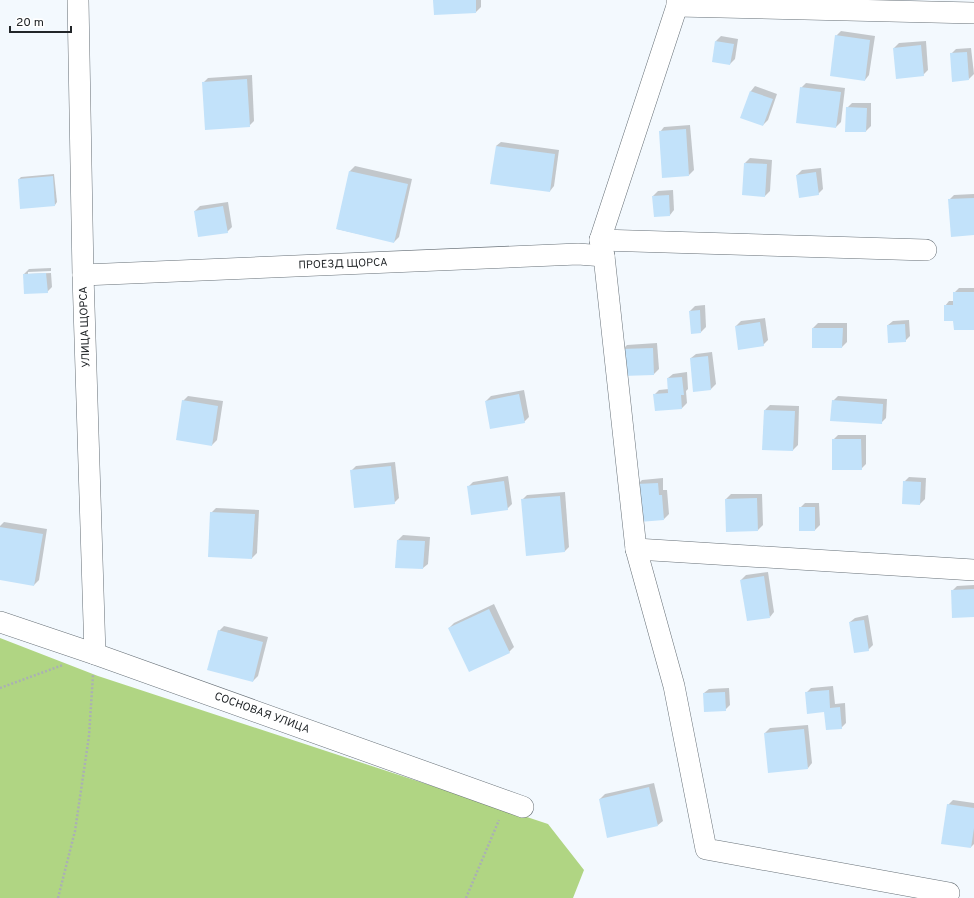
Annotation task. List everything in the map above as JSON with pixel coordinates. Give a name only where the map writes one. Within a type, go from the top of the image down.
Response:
[{"type":"street","name":"УЛИЦА ЩОРСА","points":[[78,0],[83,275],[95,654]]},
{"type":"street","points":[[949,893],[706,849],[674,686],[636,549],[602,248],[677,3],[974,13]]},
{"type":"street","name":"ПРОЕЗД ЩОРСА","points":[[83,275],[578,254],[602,248],[926,250]]},
{"type":"street","points":[[636,549],[974,570]]},
{"type":"street","name":"СОСНОВАЯ УЛИЦА","points":[[0,622],[95,654],[515,804]]},
{"type":"path","points":[[58,898],[76,823],[89,736],[95,654]]},
{"type":"path","points":[[0,688],[66,664]]},
{"type":"path","points":[[466,898],[515,804]]},
{"type":"green space","points":[[0,638],[98,676],[548,824],[584,870],[573,898],[0,898]]},
{"type":"building","points":[[433,0],[476,0],[476,13],[434,15]]},
{"type":"building","points":[[835,35],[870,40],[865,81],[830,76]]},
{"type":"building","points":[[715,41],[734,44],[730,65],[712,62]]},
{"type":"building","points":[[921,45],[924,76],[896,79],[893,48]]},
{"type":"building","points":[[967,52],[969,80],[952,82],[950,53]]},
{"type":"building","points":[[247,79],[250,127],[205,130],[202,82]]},
{"type":"building","points":[[800,87],[841,92],[836,128],[796,123]]},
{"type":"building","points":[[750,91],[773,99],[763,126],[740,118]]},
{"type":"building","points":[[846,107],[867,108],[866,132],[845,132]]},
{"type":"building","points":[[686,129],[689,176],[662,178],[659,131]]},
{"type":"building","points":[[496,146],[555,154],[550,192],[490,184]]},
{"type":"building","points":[[744,163],[767,164],[765,197],[742,195]]},
{"type":"building","points":[[349,171],[408,184],[394,243],[336,229]]},
{"type":"building","points":[[816,172],[819,195],[799,198],[796,175]]},
{"type":"building","points":[[53,176],[55,206],[20,209],[18,179]]},
{"type":"building","points":[[669,195],[670,216],[654,217],[652,196]]},
{"type":"building","points":[[974,198],[974,235],[951,237],[948,199]]},
{"type":"building","points":[[223,206],[228,233],[198,237],[194,211]]},
{"type":"building","points":[[46,273],[48,293],[24,294],[23,274]]},
{"type":"building","points":[[953,292],[974,292],[974,330],[954,330],[953,321],[944,321],[944,305],[953,305]]},
{"type":"building","points":[[700,310],[701,333],[691,334],[689,311]]},
{"type":"building","points":[[760,322],[764,346],[738,350],[735,326]]},
{"type":"building","points":[[905,324],[906,342],[888,343],[887,325]]},
{"type":"building","points":[[812,328],[843,328],[842,348],[812,348]]},
{"type":"building","points":[[653,348],[654,375],[622,376],[621,349]]},
{"type":"building","points":[[708,356],[711,390],[693,392],[690,358]]},
{"type":"building","points":[[682,377],[684,395],[681,395],[682,409],[655,411],[653,394],[668,393],[667,378]]},
{"type":"building","points":[[519,394],[525,423],[490,429],[485,401]]},
{"type":"building","points":[[182,400],[218,406],[212,446],[176,440]]},
{"type":"building","points":[[832,400],[883,404],[882,424],[830,421]]},
{"type":"building","points":[[764,410],[795,411],[793,451],[762,450]]},
{"type":"building","points":[[832,439],[861,439],[862,470],[832,470]]},
{"type":"building","points":[[391,466],[395,504],[354,508],[350,470]]},
{"type":"building","points":[[504,481],[508,510],[471,515],[467,486]]},
{"type":"building","points":[[903,481],[921,482],[920,505],[902,504]]},
{"type":"building","points":[[658,483],[659,495],[662,495],[664,520],[639,522],[636,484]]},
{"type":"building","points":[[560,496],[565,552],[526,556],[521,499]]},
{"type":"building","points":[[757,498],[758,531],[726,532],[725,499]]},
{"type":"building","points":[[799,507],[815,507],[815,531],[799,531]]},
{"type":"building","points":[[210,512],[255,514],[252,559],[208,557]]},
{"type":"building","points":[[0,527],[43,534],[34,586],[0,580]]},
{"type":"building","points":[[397,540],[425,541],[423,569],[395,568]]},
{"type":"building","points":[[764,576],[770,618],[747,621],[740,580]]},
{"type":"building","points":[[974,589],[974,617],[952,618],[951,590]]},
{"type":"building","points":[[489,609],[510,653],[469,672],[448,628]]},
{"type":"building","points":[[864,620],[869,651],[854,653],[849,622]]},
{"type":"building","points":[[218,630],[263,642],[253,682],[207,670]]},
{"type":"building","points":[[829,690],[830,708],[840,707],[842,729],[826,730],[824,712],[807,714],[805,692]]},
{"type":"building","points":[[725,692],[726,711],[704,712],[703,693]]},
{"type":"building","points":[[804,729],[808,769],[768,773],[764,733]]},
{"type":"building","points":[[649,787],[658,826],[607,838],[599,799]]},
{"type":"building","points":[[947,804],[974,808],[974,828],[971,848],[941,844]]}]
